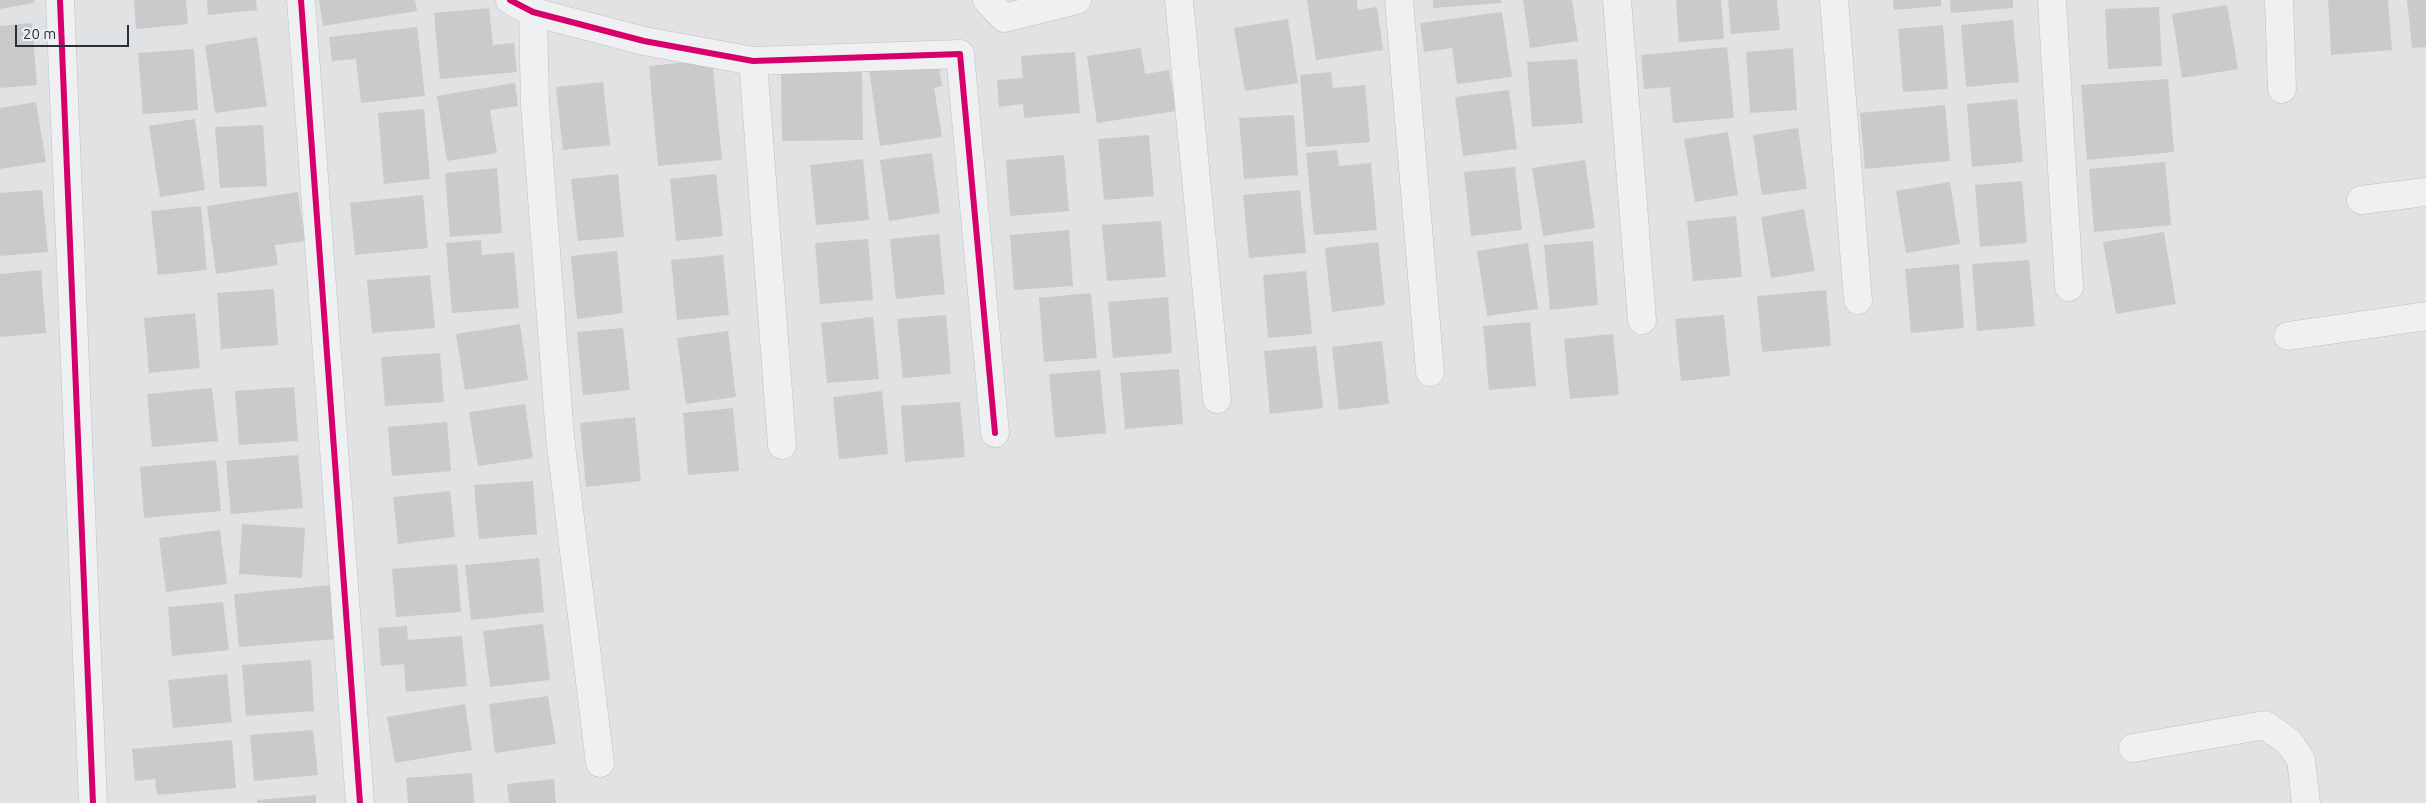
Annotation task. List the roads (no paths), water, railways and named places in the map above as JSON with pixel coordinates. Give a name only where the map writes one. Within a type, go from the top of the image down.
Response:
[{"type":"street","points":[[60,0],[93,803]]},
{"type":"street","points":[[302,0],[360,803]]},
{"type":"street","points":[[987,0],[1004,18],[1077,0]]},
{"type":"street","points":[[1180,0],[1217,399]]},
{"type":"street","points":[[1399,0],[1430,372]]},
{"type":"street","points":[[1617,0],[1642,320]]},
{"type":"street","points":[[1834,0],[1858,300]]},
{"type":"street","points":[[2052,0],[2069,286]]},
{"type":"street","points":[[2279,0],[2282,89]]},
{"type":"street","points":[[600,762],[560,437],[535,105],[522,6],[644,41],[753,61],[960,54],[994,433]]},
{"type":"street","points":[[753,61],[782,445]]},
{"type":"street","points":[[2361,200],[2426,192]]},
{"type":"street","points":[[2288,336],[2426,316]]},
{"type":"street","points":[[2133,748],[2265,725],[2289,742],[2301,760],[2306,803]]}]
